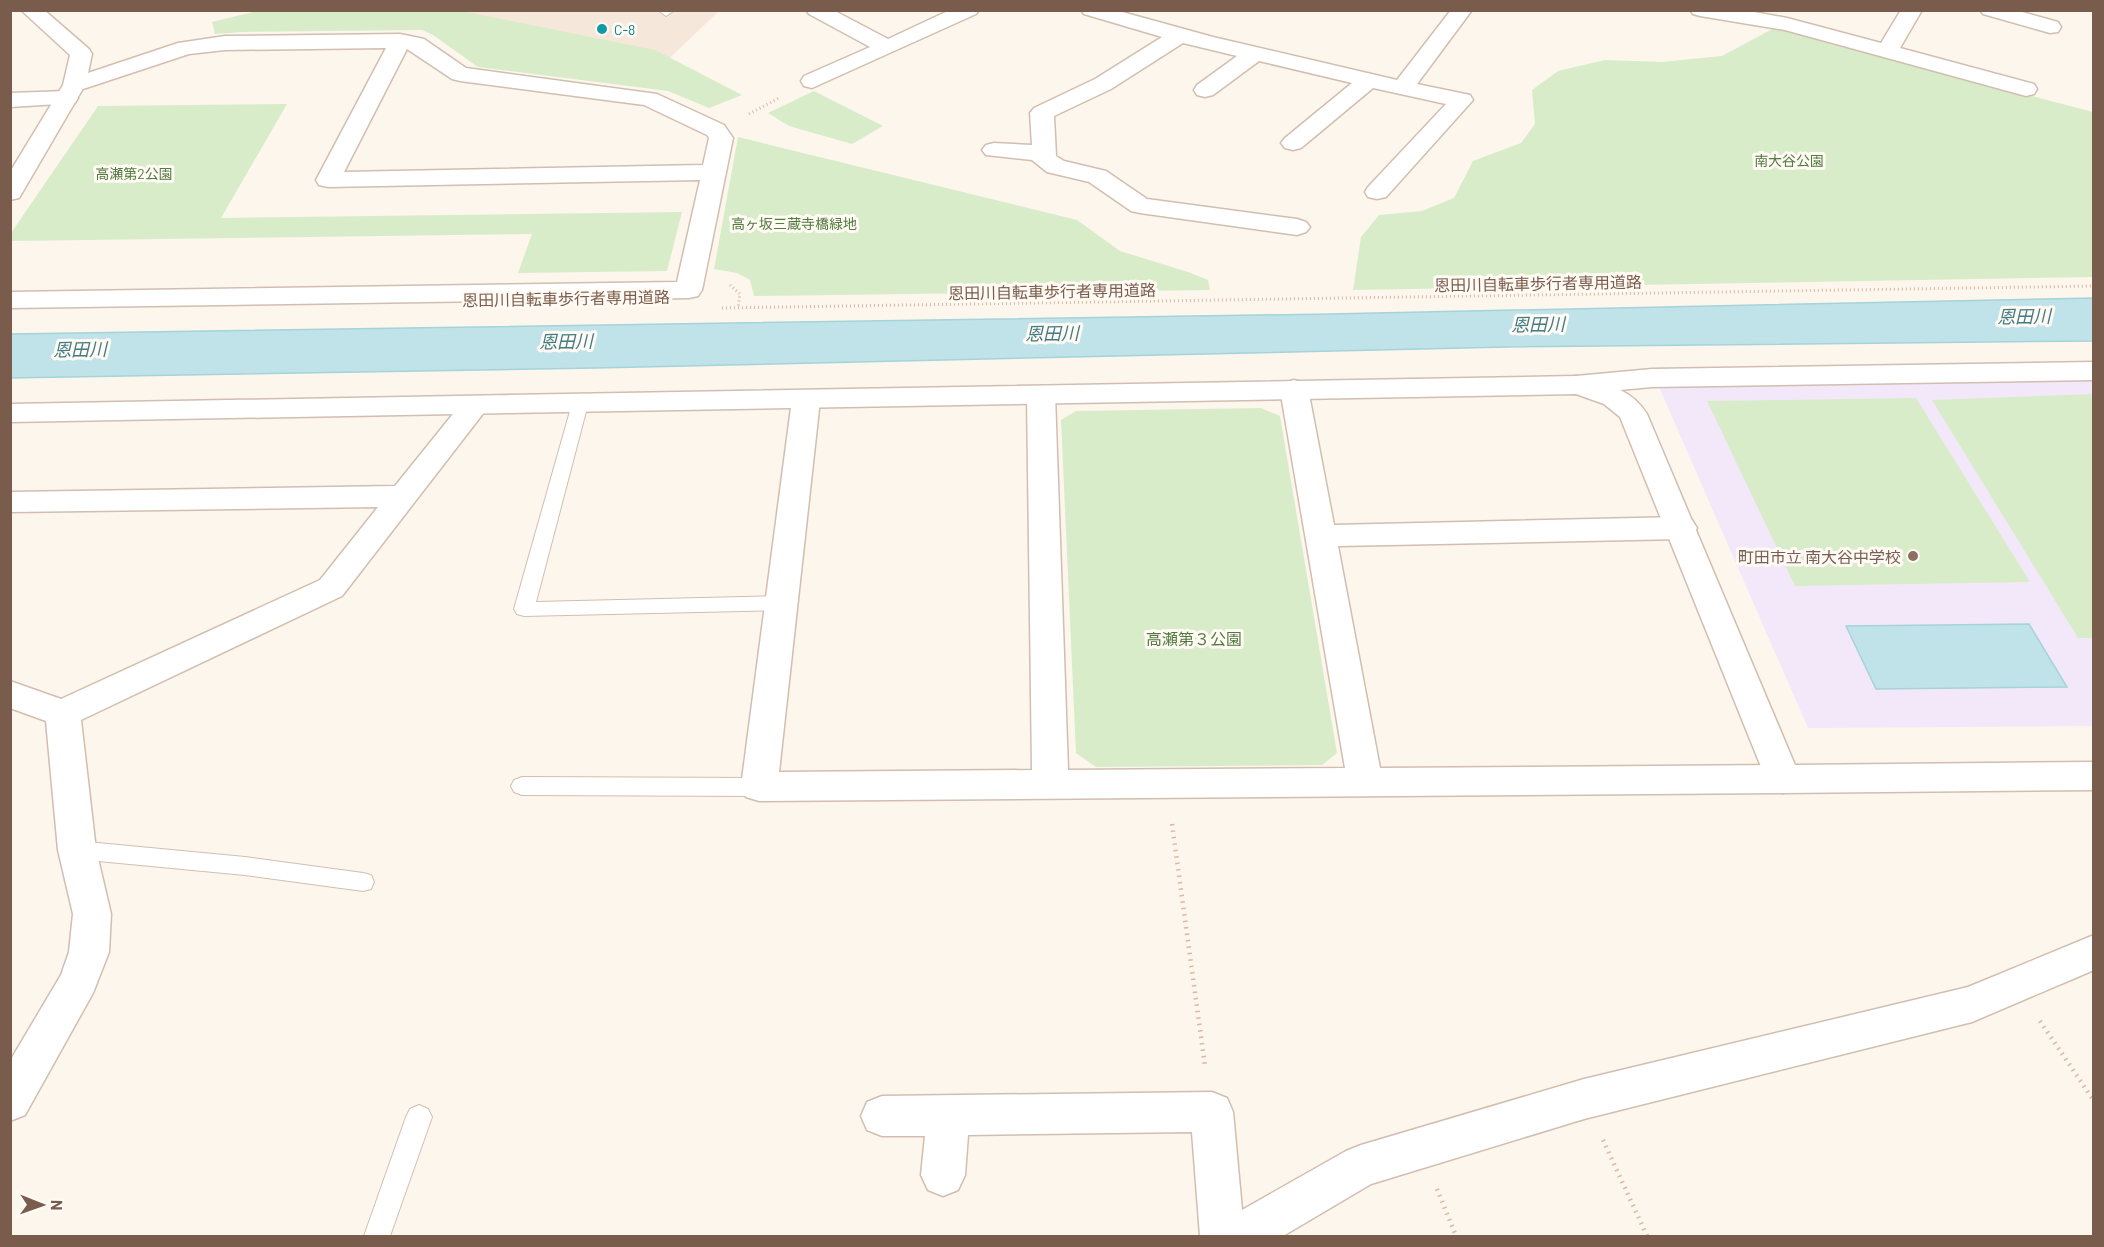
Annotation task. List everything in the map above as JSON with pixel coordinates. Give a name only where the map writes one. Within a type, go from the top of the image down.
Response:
[{"type":"street","points":[[10,193],[71,92],[81,54],[31,10]]},
{"type":"street","points":[[816,10],[887,47]]},
{"type":"street","points":[[812,81],[969,10]]},
{"type":"street","points":[[1091,10],[1177,37],[1252,56],[1462,100],[1377,192]]},
{"type":"street","points":[[1403,88],[1462,10]]},
{"type":"street","points":[[1701,10],[1787,24],[2026,89]]},
{"type":"street","points":[[1888,51],[1912,10]]},
{"type":"street","points":[[1990,10],[2050,27]]},
{"type":"street","points":[[1177,37],[1103,84],[1042,113],[1044,159],[1056,167],[1097,176],[1140,206],[1297,227]]},
{"type":"street","points":[[400,41],[328,180],[714,172]]},
{"type":"street","points":[[10,100],[71,92],[195,46],[225,43],[400,41],[416,44],[460,74],[649,99],[716,130],[721,138],[689,291],[10,300]]},
{"type":"street","points":[[1205,90],[1252,56]]},
{"type":"street","points":[[1293,143],[1368,81]]},
{"type":"street","points":[[994,150],[1043,153]]},
{"type":"street","points":[[10,412],[580,404],[1576,385],[1652,378],[2094,371]]},
{"type":"street","points":[[1576,385],[1602,391],[1622,400],[1633,414],[1783,779]]},
{"type":"street","points":[[1294,390],[1365,782]]},
{"type":"street","points":[[1041,395],[1050,786]]},
{"type":"street","points":[[806,400],[759,787],[2094,776]]},
{"type":"street","points":[[10,694],[63,713],[331,588],[475,405]]},
{"type":"street","points":[[10,502],[405,496]]},
{"type":"street","points":[[1321,536],[1681,528]]},
{"type":"street","points":[[10,1101],[79,981],[89,952],[92,914],[77,850],[63,713]]},
{"type":"street","points":[[1241,1236],[1361,1166],[1584,1099],[1972,1004],[2094,952]]},
{"type":"street","points":[[882,1116],[1212,1112],[1222,1236]]},
{"type":"street","points":[[943,1175],[948,1116]]},
{"type":"lane","points":[[580,404],[524,609],[781,603]]},
{"type":"lane","points":[[522,786],[759,787]]},
{"type":"lane","points":[[77,850],[245,866],[363,882]]},
{"type":"lane","points":[[377,1236],[419,1117]]},
{"type":"path","points":[[716,130],[812,81]]},
{"type":"path","name":"恩田川自転車歩行者専用道路","points":[[715,308],[2094,286]]},
{"type":"path","points":[[1166,785],[1212,1112]]},
{"type":"path","points":[[2017,985],[2094,1101]]},
{"type":"path","points":[[1584,1099],[1647,1236]]},
{"type":"shaded area","points":[[451,11],[719,11],[654,73]]},
{"type":"shaded area","name":"町田市立 南大谷中学校","points":[[2093,379],[2093,726],[1808,728],[1659,387]]},
{"type":"green space","points":[[261,10],[462,11],[655,50],[742,95],[709,108],[668,91],[478,67],[433,35],[422,30],[215,34],[212,22]]},
{"type":"green space","name":"南大谷公園","points":[[1774,28],[2093,112],[2093,277],[1353,290],[1361,237],[1379,215],[1422,211],[1454,198],[1473,161],[1521,143],[1535,124],[1532,90],[1558,71],[1605,60],[1662,62],[1722,56]]},
{"type":"green space","points":[[814,91],[883,126],[852,144],[789,126],[768,113]]},
{"type":"green space","name":"高瀬第2公園","points":[[287,104],[221,218],[682,212],[667,271],[518,273],[532,234],[11,241],[11,233],[98,106]]},
{"type":"green space","name":"高ヶ坂三蔵寺橋緑地","points":[[738,137],[1077,220],[1120,251],[1208,280],[1210,290],[754,296],[750,280],[737,273],[714,269]]},
{"type":"green space","points":[[2093,394],[2093,638],[2078,638],[1932,400]]},
{"type":"green space","points":[[1916,398],[2030,582],[1795,586],[1707,401]]},
{"type":"green space","name":"高瀬第３公園","points":[[1261,408],[1280,416],[1337,753],[1322,765],[1096,767],[1076,753],[1061,420],[1076,411]]},
{"type":"water","name":"恩田川","points":[[2093,298],[2093,341],[1507,347],[596,368],[10,378],[11,334],[1329,314]]},
{"type":"water","points":[[2029,624],[2067,687],[1876,689],[1846,626]]},
{"type":"place","name":"C-8","points":[[602,29]]},
{"type":"place","name":"町田市立 南大谷中学校","points":[[1913,556]]}]
